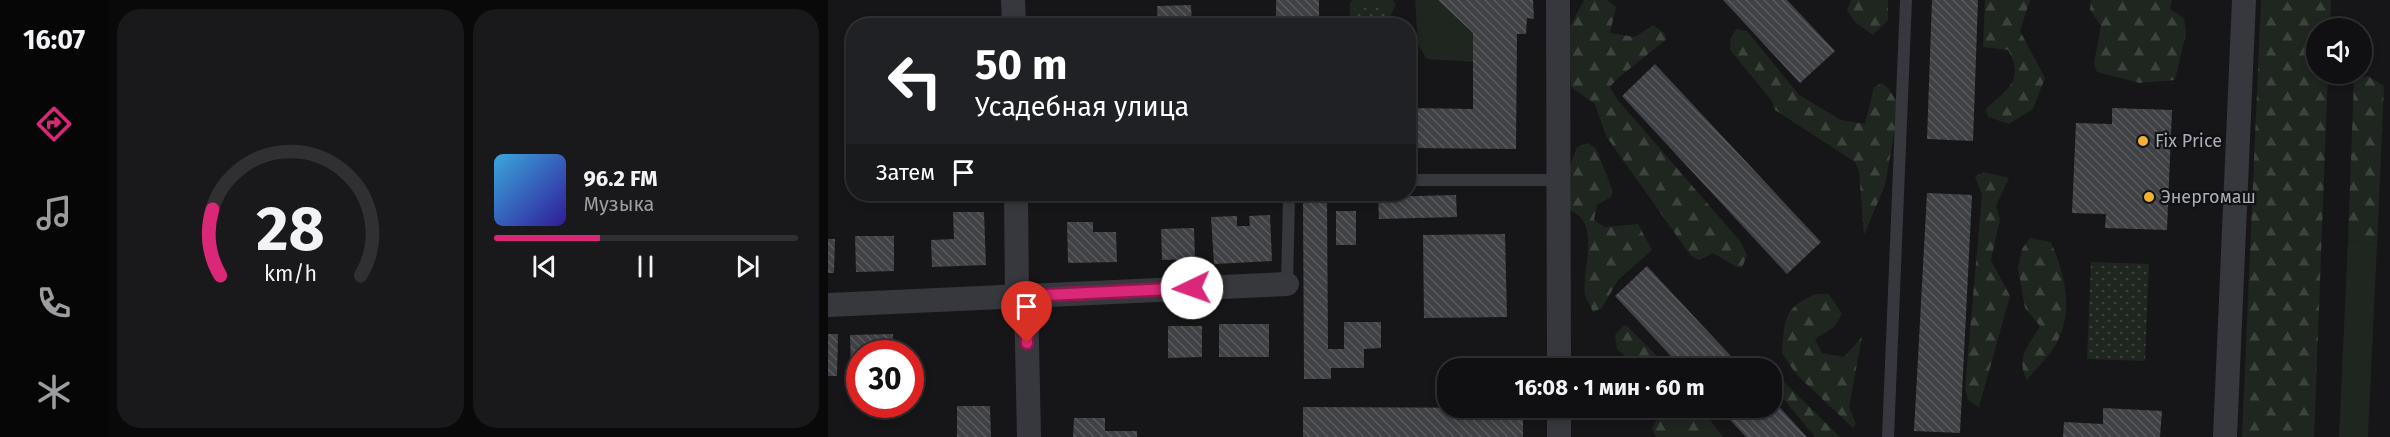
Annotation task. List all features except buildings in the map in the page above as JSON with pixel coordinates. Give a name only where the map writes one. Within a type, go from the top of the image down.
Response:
[{"type":"street","points":[[1013,0],[1014,18]]},
{"type":"street","points":[[1558,0],[1559,358]]},
{"type":"street","points":[[2224,437],[2244,0]]},
{"type":"street","points":[[1016,201],[1029,437]]},
{"type":"street","points":[[828,305],[1287,284]]},
{"type":"street","points":[[1559,418],[1559,437]]},
{"type":"lane","points":[[1888,437],[1906,0]]},
{"type":"lane","points":[[1416,180],[1558,180]]},
{"type":"lane","points":[[1287,284],[1289,201]]},
{"type":"green space","points":[[1353,0],[1393,0],[1396,5],[1390,17],[1392,18],[1350,18],[1350,2]]},
{"type":"green space","points":[[1415,0],[1438,0],[1473,33],[1473,62],[1427,59],[1418,45]]},
{"type":"green space","points":[[1584,0],[1607,0],[1616,7],[1610,33],[1635,37],[1653,25],[1664,33],[1667,39],[1610,87],[1616,98],[1740,241],[1747,255],[1742,268],[1713,253],[1699,260],[1691,256],[1606,136],[1595,104],[1571,87],[1569,28]]},
{"type":"green space","points":[[1851,0],[1888,0],[1888,20],[1873,35],[1855,22],[1847,10]]},
{"type":"green space","points":[[1985,0],[2030,0],[2020,31],[2045,78],[2033,109],[2009,124],[1988,117],[1986,109],[2011,84],[2015,69],[2008,50],[1983,47]]},
{"type":"green space","points":[[2091,0],[2172,0],[2170,9],[2184,18],[2186,33],[2175,80],[2140,83],[2097,72],[2094,63],[2101,26],[2090,10]]},
{"type":"green space","points":[[2261,0],[2331,0],[2330,18],[2306,18],[2306,84],[2328,84],[2314,437],[2242,437]]},
{"type":"green space","points":[[1354,5],[1387,5],[1387,18],[1354,18]]},
{"type":"green space","points":[[1736,29],[1747,31],[1799,95],[1841,120],[1865,124],[1874,87],[1882,83],[1889,89],[1896,101],[1896,123],[1885,185],[1864,235],[1859,171],[1855,162],[1775,110],[1772,101],[1730,50],[1731,38]]},
{"type":"green space","points":[[2372,78],[2384,86],[2377,245],[2348,240],[2354,84],[2372,84]]},
{"type":"green space","points":[[1588,143],[1596,148],[1613,192],[1611,197],[1597,205],[1594,220],[1605,227],[1638,224],[1652,250],[1618,280],[1602,308],[1593,312],[1585,295],[1588,235],[1579,216],[1569,210],[1568,171],[1577,147]]},
{"type":"green space","points":[[1983,172],[2009,178],[1996,206],[2000,219],[1991,260],[2010,296],[1979,407],[1968,400],[1965,388],[1982,195],[1975,177]]},
{"type":"green space","points":[[2030,238],[2051,242],[2063,278],[2066,303],[2063,328],[2055,346],[2027,380],[2022,365],[2023,358],[2040,326],[2025,308],[2018,268],[2022,249]]},
{"type":"green space","points":[[2348,240],[2377,245],[2368,437],[2339,437]]},
{"type":"green space","points":[[2091,262],[2149,264],[2145,361],[2087,359]]},
{"type":"green space","points":[[1817,294],[1829,294],[1842,314],[1834,327],[1815,339],[1822,353],[1844,357],[1862,337],[1849,407],[1856,424],[1853,428],[1796,374],[1782,353],[1785,324],[1791,310],[1797,304]]},
{"type":"green space","points":[[1624,325],[1627,326],[1659,358],[1627,358],[1617,349],[1615,335]]},
{"type":"green space","points":[[1782,380],[1840,437],[1815,437],[1782,397]]},
{"type":"green space","points":[[1658,418],[1709,418],[1723,437],[1656,437],[1652,429]]},
{"type":"place","name":"Fix Price","points":[[2143,141]]},
{"type":"place","name":"Энергомаш","points":[[2149,197]]},
{"type":"route","points":[[1027,343],[1026,296],[1192,288]]}]
